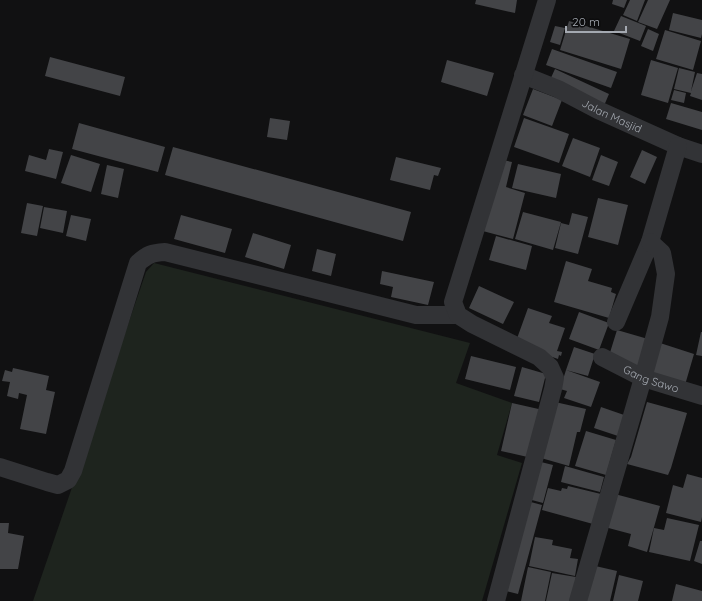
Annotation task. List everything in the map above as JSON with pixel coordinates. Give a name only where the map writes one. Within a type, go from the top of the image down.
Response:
[{"type":"street","points":[[458,315],[453,302],[547,0]]},
{"type":"street","name":"Jalan Masjid","points":[[523,75],[558,89],[598,110],[678,146],[700,148]]},
{"type":"street","points":[[616,322],[650,242],[678,146]]},
{"type":"street","points":[[578,601],[644,378],[660,317],[666,274],[662,253],[650,242]]},
{"type":"street","points":[[0,466],[52,484],[58,484],[68,480],[73,471],[138,263],[146,256],[155,253],[165,252],[416,316],[458,315],[472,324],[539,358],[550,367],[555,378],[496,601]]},
{"type":"street","name":"Gang Sawo","points":[[602,357],[644,378],[702,396]]},
{"type":"shaded area","points":[[154,263],[470,343],[456,383],[512,403],[497,455],[522,463],[482,601],[33,601],[146,272]]},
{"type":"building","points":[[476,0],[517,0],[515,13],[475,4]]},
{"type":"building","points":[[613,0],[627,0],[624,8],[612,4]]},
{"type":"building","points":[[630,0],[645,0],[637,21],[623,15]]},
{"type":"building","points":[[648,0],[670,0],[657,29],[638,22]]},
{"type":"building","points":[[673,13],[702,20],[701,38],[669,30]]},
{"type":"building","points":[[621,16],[646,26],[640,41],[614,31]]},
{"type":"building","points":[[569,21],[630,39],[621,69],[560,50]]},
{"type":"building","points":[[555,26],[565,28],[560,45],[550,42]]},
{"type":"building","points":[[648,29],[659,34],[653,51],[641,46]]},
{"type":"building","points":[[665,30],[701,41],[693,70],[656,59]]},
{"type":"building","points":[[552,49],[617,72],[611,88],[546,65]]},
{"type":"building","points":[[50,57],[125,77],[120,96],[45,76]]},
{"type":"building","points":[[447,60],[494,73],[487,96],[441,82]]},
{"type":"building","points":[[651,60],[678,68],[668,103],[641,95]]},
{"type":"building","points":[[679,68],[695,72],[691,91],[697,73],[702,74],[702,100],[690,96],[691,93],[674,89]]},
{"type":"building","points":[[555,69],[609,94],[603,108],[549,82]]},
{"type":"building","points":[[533,89],[562,100],[552,126],[523,115]]},
{"type":"building","points":[[674,90],[686,93],[684,103],[671,100]]},
{"type":"building","points":[[671,103],[702,112],[702,130],[666,119]]},
{"type":"building","points":[[270,118],[290,121],[287,140],[267,137]]},
{"type":"building","points":[[524,118],[569,134],[559,163],[514,147]]},
{"type":"building","points":[[79,123],[165,147],[158,172],[72,149]]},
{"type":"building","points":[[573,138],[600,148],[590,177],[562,166]]},
{"type":"building","points":[[173,147],[411,212],[403,241],[165,175]]},
{"type":"building","points":[[49,149],[63,152],[56,179],[25,171],[29,155],[46,160]]},
{"type":"building","points":[[642,150],[657,157],[645,184],[630,177]]},
{"type":"building","points":[[71,155],[100,164],[91,192],[61,183]]},
{"type":"building","points":[[601,155],[618,162],[609,186],[592,180]]},
{"type":"building","points":[[396,157],[441,168],[438,176],[434,175],[430,190],[390,180]]},
{"type":"building","points":[[498,159],[512,162],[506,187],[525,193],[513,239],[479,230]]},
{"type":"building","points":[[518,164],[561,174],[556,198],[512,188]]},
{"type":"building","points":[[107,165],[124,169],[118,198],[101,194]]},
{"type":"building","points":[[598,198],[628,205],[618,245],[588,237]]},
{"type":"building","points":[[27,203],[43,206],[37,236],[21,233]]},
{"type":"building","points":[[44,207],[67,211],[63,233],[40,228]]},
{"type":"building","points":[[523,212],[561,222],[553,250],[515,239]]},
{"type":"building","points":[[572,213],[588,217],[578,254],[555,248],[561,223],[569,225]]},
{"type":"building","points":[[71,215],[91,219],[86,241],[66,236]]},
{"type":"building","points":[[181,215],[232,229],[225,253],[174,239]]},
{"type":"building","points":[[253,233],[291,245],[284,269],[245,257]]},
{"type":"building","points":[[496,236],[532,246],[526,270],[489,260]]},
{"type":"building","points":[[317,249],[336,254],[331,276],[312,271]]},
{"type":"building","points":[[566,261],[592,269],[588,281],[612,288],[611,292],[616,294],[609,318],[554,302]]},
{"type":"building","points":[[382,271],[434,282],[428,305],[391,297],[393,287],[380,284]]},
{"type":"building","points":[[479,286],[514,302],[503,324],[469,308]]},
{"type":"building","points":[[528,308],[552,316],[549,323],[565,328],[557,351],[562,352],[558,359],[515,344]]},
{"type":"building","points":[[579,312],[609,323],[599,350],[569,339]]},
{"type":"building","points":[[617,330],[648,339],[639,368],[608,359]]},
{"type":"building","points":[[702,332],[702,356],[696,355]]},
{"type":"building","points":[[657,342],[694,354],[685,385],[647,373]]},
{"type":"building","points":[[574,347],[595,354],[588,376],[566,370]]},
{"type":"building","points":[[471,356],[516,367],[510,390],[465,379]]},
{"type":"building","points":[[522,367],[546,374],[539,402],[514,396]]},
{"type":"building","points":[[13,368],[49,376],[46,390],[55,392],[46,434],[20,429],[27,395],[19,393],[18,399],[7,396],[10,382],[2,381],[5,370],[12,372]]},
{"type":"building","points":[[566,370],[600,382],[591,407],[564,398],[567,391],[560,389]]},
{"type":"building","points":[[555,402],[586,409],[580,432],[577,432],[569,466],[541,458]]},
{"type":"building","points":[[647,402],[687,413],[668,475],[627,464],[631,457]]},
{"type":"building","points":[[512,403],[543,410],[532,458],[501,451]]},
{"type":"building","points":[[601,407],[627,416],[621,437],[594,428]]},
{"type":"building","points":[[586,431],[616,440],[606,475],[575,466]]},
{"type":"building","points":[[537,461],[553,465],[543,503],[528,499]]},
{"type":"building","points":[[565,466],[604,477],[600,492],[561,482]]},
{"type":"building","points":[[687,474],[702,478],[701,522],[666,513],[673,485],[683,488]]},
{"type":"building","points":[[568,486],[601,494],[593,524],[542,510],[548,488],[561,491],[562,488],[567,489]]},
{"type":"building","points":[[611,493],[660,506],[647,552],[628,546],[631,534],[601,526]]},
{"type":"building","points":[[527,501],[542,505],[518,594],[502,590]]},
{"type":"building","points":[[667,518],[699,525],[690,561],[649,552],[654,528],[664,530]]},
{"type":"building","points":[[0,523],[9,523],[8,533],[24,536],[18,569],[0,569]]},
{"type":"building","points":[[535,537],[553,540],[552,545],[572,549],[570,558],[578,559],[575,576],[529,566]]},
{"type":"building","points":[[700,541],[702,541],[702,564],[694,561]]},
{"type":"building","points":[[591,565],[617,571],[610,601],[582,601]]},
{"type":"building","points":[[528,567],[551,572],[545,601],[521,601]]},
{"type":"building","points":[[552,573],[576,577],[571,601],[546,601]]},
{"type":"building","points":[[619,575],[643,581],[638,601],[613,601]]},
{"type":"building","points":[[676,584],[702,591],[702,601],[672,601]]}]
